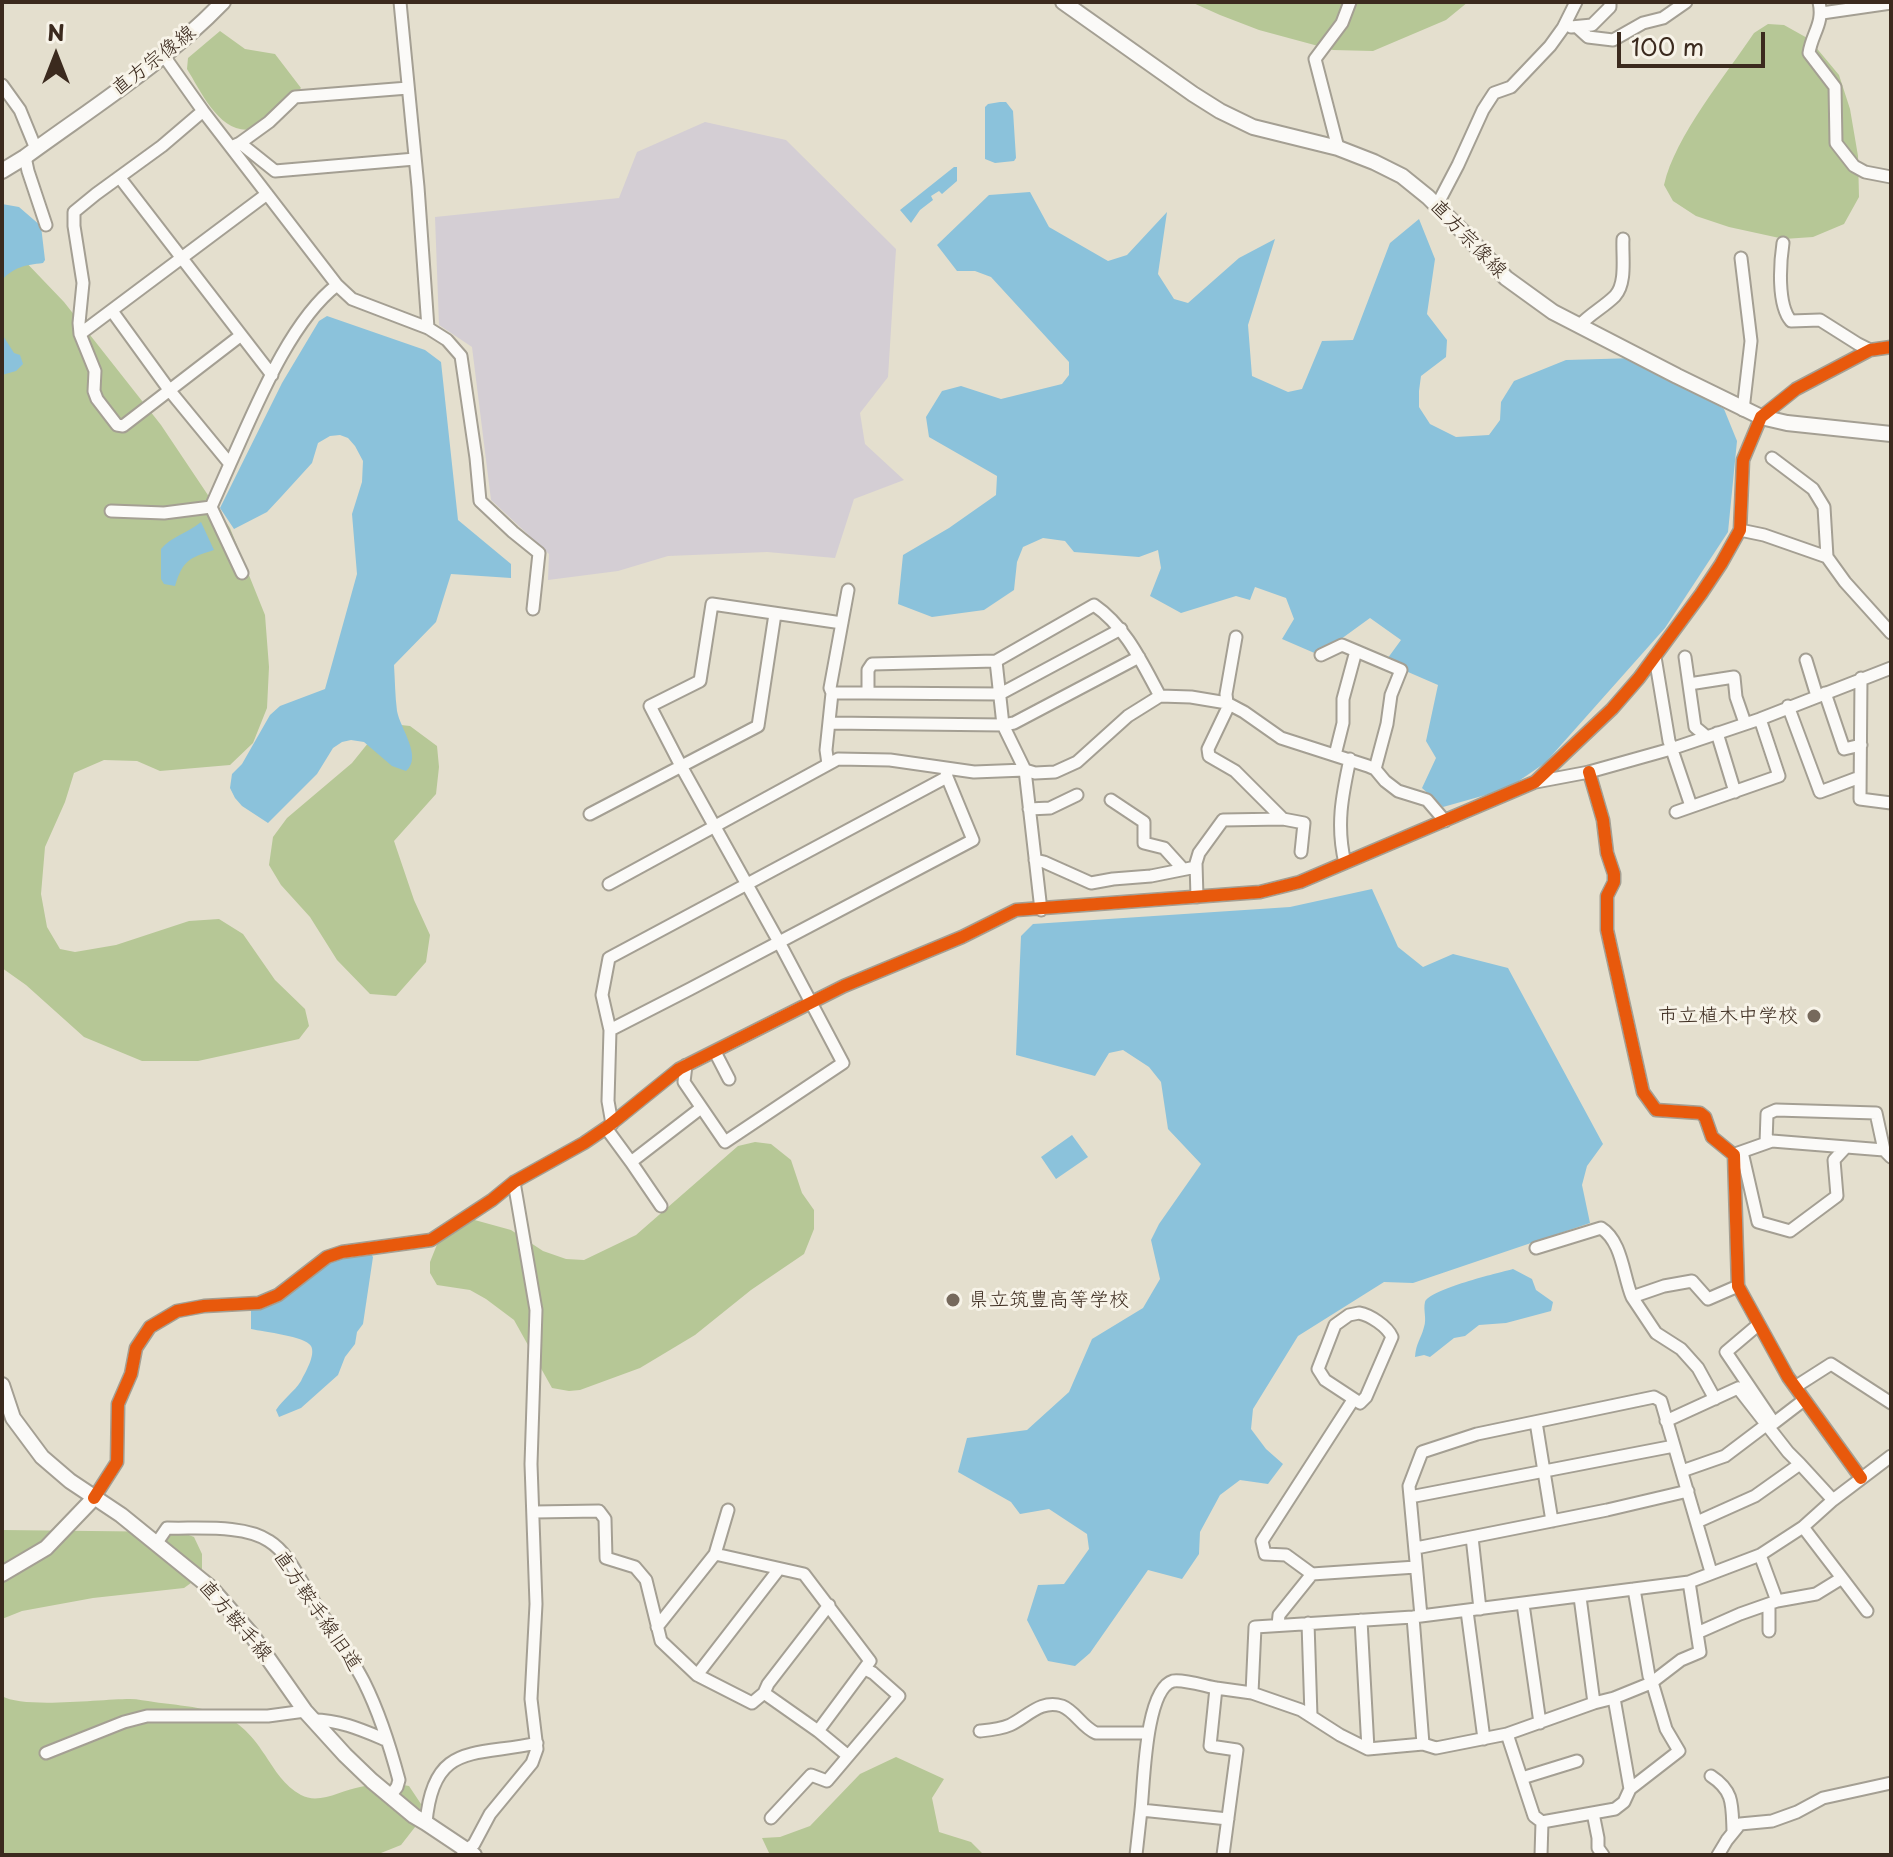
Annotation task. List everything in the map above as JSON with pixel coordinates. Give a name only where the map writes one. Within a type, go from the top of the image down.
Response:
[{"type":"main road","name":"直方宗像線","points":[[2,171],[164,56],[223,2]]},
{"type":"main road","name":"直方宗像線","points":[[1063,2],[1220,111],[1253,127],[1338,148],[1402,176],[1428,197],[1506,278],[1553,312],[1761,417],[1787,423],[1891,434]]},
{"type":"main road","name":"直方鞍手線","points":[[2,1385],[7,1416],[42,1457],[121,1515],[211,1588],[251,1634],[309,1715],[345,1755],[414,1816],[467,1853]]},
{"type":"main road","points":[[2,1574],[46,1548],[94,1498]]},
{"type":"street","points":[[400,2],[428,328]]},
{"type":"street","points":[[1338,148],[1315,59],[1342,23],[1350,2]]},
{"type":"street","points":[[1436,207],[1494,93],[1511,87],[1550,46],[1576,2]]},
{"type":"street","points":[[1563,28],[1592,25],[1610,7],[1610,2]]},
{"type":"street","points":[[1577,27],[1588,37],[1613,40],[1643,23],[1663,18],[1686,2]]},
{"type":"street","points":[[1891,3],[1821,8],[1820,23],[1809,53],[1835,87],[1836,143],[1854,166],[1865,172],[1891,177]]},
{"type":"street","points":[[164,56],[203,111],[236,145],[267,194],[337,285],[352,299],[428,328],[447,340],[461,356],[480,501],[539,553],[533,609]]},
{"type":"street","points":[[2,85],[20,110],[46,225]]},
{"type":"street","points":[[236,145],[269,122],[295,97],[408,88]]},
{"type":"street","points":[[203,111],[80,206],[73,215],[83,283],[80,334],[95,371],[94,391],[97,399],[117,425],[123,426],[240,336]]},
{"type":"street","points":[[236,145],[275,171],[415,159]]},
{"type":"street","points":[[120,178],[272,375]]},
{"type":"street","points":[[80,334],[267,194]]},
{"type":"street","points":[[1580,325],[1616,295],[1621,286],[1623,239]]},
{"type":"street","points":[[1783,243],[1779,270],[1785,315],[1791,321],[1820,320],[1870,350]]},
{"type":"street","points":[[1741,258],[1751,341],[1743,410]]},
{"type":"street","points":[[242,573],[211,507],[272,375],[303,322],[325,294],[337,285]]},
{"type":"street","points":[[112,311],[170,391],[230,464]]},
{"type":"street","points":[[1535,782],[1612,709],[1701,594],[1740,530],[1743,460],[1761,417],[1796,389],[1870,350],[1891,347]]},
{"type":"street","points":[[1772,458],[1813,489],[1824,507],[1827,557],[1891,633]]},
{"type":"street","points":[[111,511],[164,513],[211,507]]},
{"type":"street","points":[[1740,530],[1827,557]]},
{"type":"street","points":[[828,764],[830,688],[848,590]]},
{"type":"street","points":[[686,1065],[684,1082],[725,1142],[843,1063],[650,706],[700,681],[712,604],[842,623]]},
{"type":"street","points":[[868,693],[868,670],[872,664],[996,661],[1094,605],[1121,629],[1160,696]]},
{"type":"street","points":[[590,814],[758,726],[775,614]]},
{"type":"street","points":[[832,693],[1000,694],[1121,629]]},
{"type":"street","points":[[1236,637],[1226,694],[1228,704],[1208,749],[1209,756],[1235,771],[1283,819]]},
{"type":"street","points":[[1321,655],[1342,645],[1401,670],[1391,695],[1375,769]]},
{"type":"street","points":[[1335,755],[1343,723],[1343,699],[1356,651]]},
{"type":"street","points":[[830,723],[1014,723],[1139,657]]},
{"type":"street","points":[[1655,657],[1671,749],[1691,806]]},
{"type":"street","points":[[1685,657],[1695,727],[1712,735],[1735,792]]},
{"type":"street","points":[[1806,660],[1844,749],[1861,745]]},
{"type":"street","points":[[996,661],[1003,725],[1025,770],[1041,910]]},
{"type":"street","points":[[94,1498],[117,1462],[118,1404],[131,1374],[136,1348],[150,1327],[177,1311],[259,1303],[278,1295],[327,1257],[342,1252],[431,1240],[514,1182],[609,1126],[679,1069],[809,1002],[962,937],[1016,910],[1260,892],[1300,882],[1535,782],[1589,772],[1671,749],[1760,719],[1891,668]]},
{"type":"street","points":[[1689,684],[1734,677],[1736,697],[1745,723]]},
{"type":"street","points":[[1861,678],[1860,799],[1891,803]]},
{"type":"street","points":[[609,884],[838,759],[890,760],[946,772],[1055,772],[1077,762],[1128,716],[1160,696],[1191,697],[1228,704],[1281,738],[1375,769],[1398,791],[1427,800],[1445,821]]},
{"type":"street","points":[[1788,706],[1820,792],[1860,777]]},
{"type":"street","points":[[1676,812],[1779,776],[1760,719]]},
{"type":"street","points":[[1345,863],[1340,820],[1350,759]]},
{"type":"street","points":[[661,1206],[609,1126],[610,1030],[602,995],[609,958],[946,772]]},
{"type":"street","points":[[610,1030],[973,840],[946,772]]},
{"type":"street","points":[[1589,772],[1614,874],[1614,882],[1607,896],[1607,930],[1643,1092],[1656,1110],[1700,1113],[1705,1117],[1712,1137],[1738,1153],[1758,1222],[1790,1231],[1837,1196],[1834,1160],[1846,1147]]},
{"type":"street","points":[[1029,809],[1050,808],[1077,795]]},
{"type":"street","points":[[1111,800],[1144,822],[1144,843],[1164,848],[1183,869]]},
{"type":"street","points":[[1197,897],[1199,853],[1223,820],[1283,819],[1304,823],[1301,852]]},
{"type":"street","points":[[1035,860],[1091,883],[1196,867]]},
{"type":"street","points":[[715,1052],[729,1079]]},
{"type":"street","points":[[631,1162],[701,1108]]},
{"type":"street","points":[[1738,1153],[1772,1141],[1888,1153],[1876,1113],[1776,1110],[1767,1114],[1766,1143]]},
{"type":"street","points":[[1738,1153],[1738,1286],[1788,1377],[1861,1478]]},
{"type":"street","points":[[467,1853],[490,1814],[532,1763],[537,1749],[531,1699],[536,1604],[531,1464],[536,1310],[514,1182]]},
{"type":"street","points":[[1536,1248],[1601,1228],[1608,1232],[1632,1297],[1656,1333],[1681,1349],[1698,1368],[1715,1399]]},
{"type":"street","points":[[1632,1297],[1692,1281],[1708,1299],[1738,1286]]},
{"type":"street","points":[[1359,1313],[1389,1331],[1392,1337],[1366,1397],[1360,1403],[1353,1400],[1325,1380],[1318,1369],[1335,1325],[1349,1315],[1359,1313]]},
{"type":"street","points":[[1759,1324],[1726,1352],[1774,1423],[1804,1400]]},
{"type":"street","points":[[1795,1387],[1831,1364],[1891,1403]]},
{"type":"street","points":[[1666,1421],[1738,1388],[1788,1452],[1833,1500]]},
{"type":"street","points":[[1423,1744],[1416,1548],[1409,1486],[1422,1452],[1477,1434],[1654,1397],[1661,1401],[1711,1572]]},
{"type":"street","points":[[1353,1400],[1262,1541],[1265,1554],[1286,1555],[1312,1574],[1416,1567]]},
{"type":"street","points":[[1536,1422],[1552,1521]]},
{"type":"street","points":[[1682,1471],[1725,1456],[1766,1425]]},
{"type":"street","points":[[1410,1497],[1674,1446]]},
{"type":"street","points":[[1252,1693],[1255,1627],[1467,1611],[1689,1582],[1760,1555],[1803,1527],[1891,1456]]},
{"type":"street","points":[[1697,1522],[1755,1496],[1800,1464]]},
{"type":"street","points":[[1416,1548],[1688,1491]]},
{"type":"street","points":[[657,1627],[715,1554],[728,1510]]},
{"type":"street","points":[[534,1512],[599,1511],[605,1519],[606,1558],[635,1567],[646,1580],[661,1641],[697,1675],[752,1703],[764,1693],[829,1605]]},
{"type":"street","points":[[1803,1527],[1867,1611]]},
{"type":"street","name":"直方鞍手線旧道","points":[[156,1544],[167,1528],[242,1531],[270,1541],[293,1568],[363,1680],[399,1780],[390,1796]]},
{"type":"street","points":[[1472,1537],[1480,1609]]},
{"type":"street","points":[[715,1554],[804,1574],[870,1661],[818,1731]]},
{"type":"street","points":[[1760,1555],[1773,1602],[1769,1631]]},
{"type":"street","points":[[697,1675],[779,1569]]},
{"type":"street","points":[[1278,1625],[1279,1615],[1312,1574]]},
{"type":"street","points":[[1697,1633],[1773,1602],[1816,1594],[1842,1578]]},
{"type":"street","points":[[1136,1855],[1148,1733],[1156,1700],[1163,1686],[1175,1681],[1252,1693],[1301,1710],[1368,1749],[1423,1744],[1436,1748],[1484,1739],[1614,1698],[1652,1682],[1681,1660],[1700,1652],[1689,1582]]},
{"type":"street","points":[[1507,1734],[1534,1816],[1542,1822],[1615,1809],[1624,1802],[1630,1789],[1679,1751],[1666,1729],[1649,1676],[1634,1589]]},
{"type":"street","points":[[1580,1597],[1594,1703]]},
{"type":"street","points":[[1523,1604],[1540,1723]]},
{"type":"street","points":[[1467,1611],[1484,1739]]},
{"type":"street","points":[[1361,1620],[1368,1749]]},
{"type":"street","points":[[1308,1623],[1311,1716]]},
{"type":"street","points":[[771,1818],[811,1775],[827,1781],[899,1696],[865,1669]]},
{"type":"street","points":[[1216,1688],[1210,1746],[1237,1750],[1223,1855]]},
{"type":"street","points":[[764,1693],[847,1755]]},
{"type":"street","points":[[1614,1698],[1630,1789]]},
{"type":"street","points":[[980,1731],[1014,1723],[1048,1704],[1065,1707],[1096,1733],[1148,1733]]},
{"type":"street","points":[[46,1753],[147,1716],[309,1715],[349,1725],[386,1740]]},
{"type":"street","points":[[426,1823],[430,1795],[446,1765],[465,1756],[537,1743]]},
{"type":"street","points":[[1522,1778],[1577,1761]]},
{"type":"street","points":[[1711,1776],[1730,1794],[1733,1831]]},
{"type":"street","points":[[1718,1855],[1740,1824],[1772,1821],[1823,1798],[1891,1783]]},
{"type":"street","points":[[1141,1810],[1228,1819]]},
{"type":"street","points":[[1593,1813],[1598,1848],[1603,1855]]},
{"type":"street","points":[[1541,1855],[1542,1822]]},
{"type":"shaded area","points":[[705,122],[786,140],[896,249],[888,377],[860,413],[865,444],[904,480],[854,499],[835,558],[767,552],[668,556],[618,571],[548,580],[549,554],[491,500],[472,347],[439,325],[435,217],[619,198],[637,152]]},
{"type":"green space","points":[[1191,2],[1468,2],[1446,20],[1373,51],[1333,50],[1259,30]]},
{"type":"green space","points":[[1768,24],[1784,25],[1809,39],[1839,75],[1850,109],[1858,156],[1859,197],[1844,224],[1813,237],[1784,239],[1696,216],[1673,201],[1664,185],[1690,126],[1754,33]]},
{"type":"green space","points":[[220,31],[245,49],[275,54],[301,88],[260,127],[247,130],[225,122],[207,102],[187,69],[188,58]]},
{"type":"green space","points":[[2,256],[20,256],[64,302],[161,425],[230,528],[265,615],[269,667],[267,708],[253,743],[230,765],[160,771],[137,761],[104,760],[74,773],[45,847],[41,894],[47,927],[60,949],[75,952],[116,945],[189,921],[219,919],[243,934],[275,980],[305,1009],[309,1026],[299,1039],[198,1061],[142,1061],[84,1037],[26,985],[2,968]]},
{"type":"green space","points":[[392,724],[410,726],[437,746],[439,767],[436,794],[394,841],[414,900],[430,935],[426,962],[396,996],[370,994],[337,960],[310,917],[281,885],[269,865],[273,837],[287,818],[352,763],[381,727]]},
{"type":"green space","points":[[755,1142],[771,1144],[791,1160],[802,1193],[814,1210],[814,1229],[804,1254],[751,1290],[695,1335],[640,1368],[580,1390],[552,1388],[514,1320],[470,1290],[437,1285],[430,1273],[430,1262],[438,1242],[471,1219],[511,1230],[543,1251],[566,1259],[584,1260],[636,1235],[738,1146]]},
{"type":"green space","points":[[2,1530],[181,1532],[194,1537],[202,1554],[202,1575],[184,1588],[93,1598],[22,1611],[2,1619]]},
{"type":"green space","points":[[2,1696],[44,1703],[133,1699],[204,1709],[242,1727],[276,1772],[301,1795],[323,1798],[379,1784],[409,1786],[421,1804],[419,1822],[401,1845],[376,1855],[2,1855]]},
{"type":"green space","points":[[896,1757],[944,1779],[932,1798],[939,1832],[971,1842],[984,1855],[770,1855],[762,1838],[780,1837],[810,1826],[860,1774]]},
{"type":"water","points":[[1006,102],[1013,111],[1016,158],[1014,161],[995,163],[985,159],[985,107]]},
{"type":"water","points":[[957,167],[957,181],[942,194],[939,191],[931,196],[933,200],[920,210],[911,223],[900,210]]},
{"type":"water","points":[[1030,192],[1049,227],[1108,261],[1127,255],[1167,212],[1158,274],[1174,299],[1188,303],[1239,258],[1275,239],[1248,325],[1252,376],[1288,392],[1302,389],[1322,341],[1353,340],[1390,243],[1419,219],[1435,259],[1427,314],[1447,340],[1446,357],[1421,376],[1419,407],[1430,424],[1456,437],[1489,435],[1500,420],[1501,402],[1514,381],[1566,360],[1636,358],[1724,409],[1737,441],[1728,532],[1665,628],[1545,763],[1507,789],[1443,807],[1422,788],[1436,758],[1426,741],[1438,685],[1385,662],[1401,640],[1370,618],[1319,655],[1282,639],[1294,619],[1286,598],[1255,587],[1250,600],[1236,596],[1181,613],[1150,596],[1161,568],[1158,550],[1139,557],[1074,552],[1065,541],[1043,538],[1023,547],[1017,562],[1014,590],[984,610],[932,617],[898,604],[903,555],[996,495],[997,476],[929,437],[926,417],[942,391],[961,386],[1001,399],[1062,384],[1069,375],[1069,362],[991,277],[975,271],[957,271],[937,245],[989,195]]},
{"type":"water","points":[[2,204],[19,207],[41,226],[45,260],[16,269],[2,280]]},
{"type":"water","points":[[327,316],[425,350],[441,362],[458,520],[511,564],[511,578],[451,574],[436,622],[394,665],[397,711],[412,758],[406,771],[392,766],[364,742],[342,742],[333,748],[317,774],[268,823],[235,798],[230,788],[232,774],[242,764],[270,715],[280,706],[325,689],[357,574],[352,514],[362,482],[363,461],[348,438],[330,436],[318,443],[312,463],[267,512],[234,529],[220,508],[282,383],[319,321]]},
{"type":"water","points":[[2,334],[14,353],[20,355],[23,364],[16,371],[2,375]]},
{"type":"water","points":[[201,522],[214,550],[188,561],[175,586],[164,584],[161,579],[161,549]]},
{"type":"water","points":[[1372,889],[1398,947],[1423,967],[1453,954],[1508,968],[1603,1144],[1587,1166],[1582,1185],[1590,1223],[1413,1283],[1384,1282],[1298,1336],[1253,1409],[1251,1429],[1266,1449],[1283,1464],[1268,1484],[1240,1480],[1220,1495],[1200,1532],[1199,1554],[1182,1579],[1148,1570],[1090,1653],[1075,1666],[1048,1661],[1027,1620],[1038,1585],[1064,1584],[1089,1549],[1087,1534],[1049,1509],[1020,1514],[1011,1502],[958,1472],[967,1438],[1027,1430],[1069,1392],[1092,1339],[1143,1308],[1160,1279],[1151,1240],[1201,1164],[1168,1129],[1161,1082],[1149,1067],[1123,1050],[1109,1053],[1095,1076],[1016,1055],[1021,936],[1033,924],[1290,907]]},
{"type":"water","points":[[1072,1135],[1088,1157],[1056,1179],[1041,1157]]},
{"type":"water","points":[[371,1254],[363,1324],[338,1375],[301,1408],[279,1417],[276,1410],[301,1381],[312,1354],[311,1346],[284,1335],[251,1329],[251,1309],[271,1305],[331,1260]]},
{"type":"water","points":[[1513,1269],[1532,1279],[1536,1290],[1553,1302],[1551,1311],[1506,1323],[1479,1325],[1465,1336],[1454,1338],[1430,1357],[1415,1357],[1425,1324],[1425,1302],[1430,1297],[1465,1282]]},
{"type":"cycle path","points":[[94,1498],[117,1462],[118,1404],[131,1374],[136,1348],[150,1327],[177,1311],[259,1303],[278,1295],[327,1257],[342,1252],[431,1240],[514,1182],[606,1128],[679,1069],[844,986],[962,937],[1016,910],[1260,892],[1300,882],[1535,782],[1612,709],[1639,678],[1721,564],[1740,530],[1743,460],[1761,417],[1796,389],[1870,350],[1891,347]]},
{"type":"cycle path","points":[[1589,772],[1614,874],[1614,882],[1607,896],[1607,930],[1643,1092],[1656,1110],[1700,1113],[1705,1117],[1712,1137],[1734,1155],[1738,1286],[1788,1377],[1861,1478]]},
{"type":"place","name":"市立植木中学校","points":[[1814,1016]]},
{"type":"place","name":"県立筑豊高等学校","points":[[953,1300]]}]
